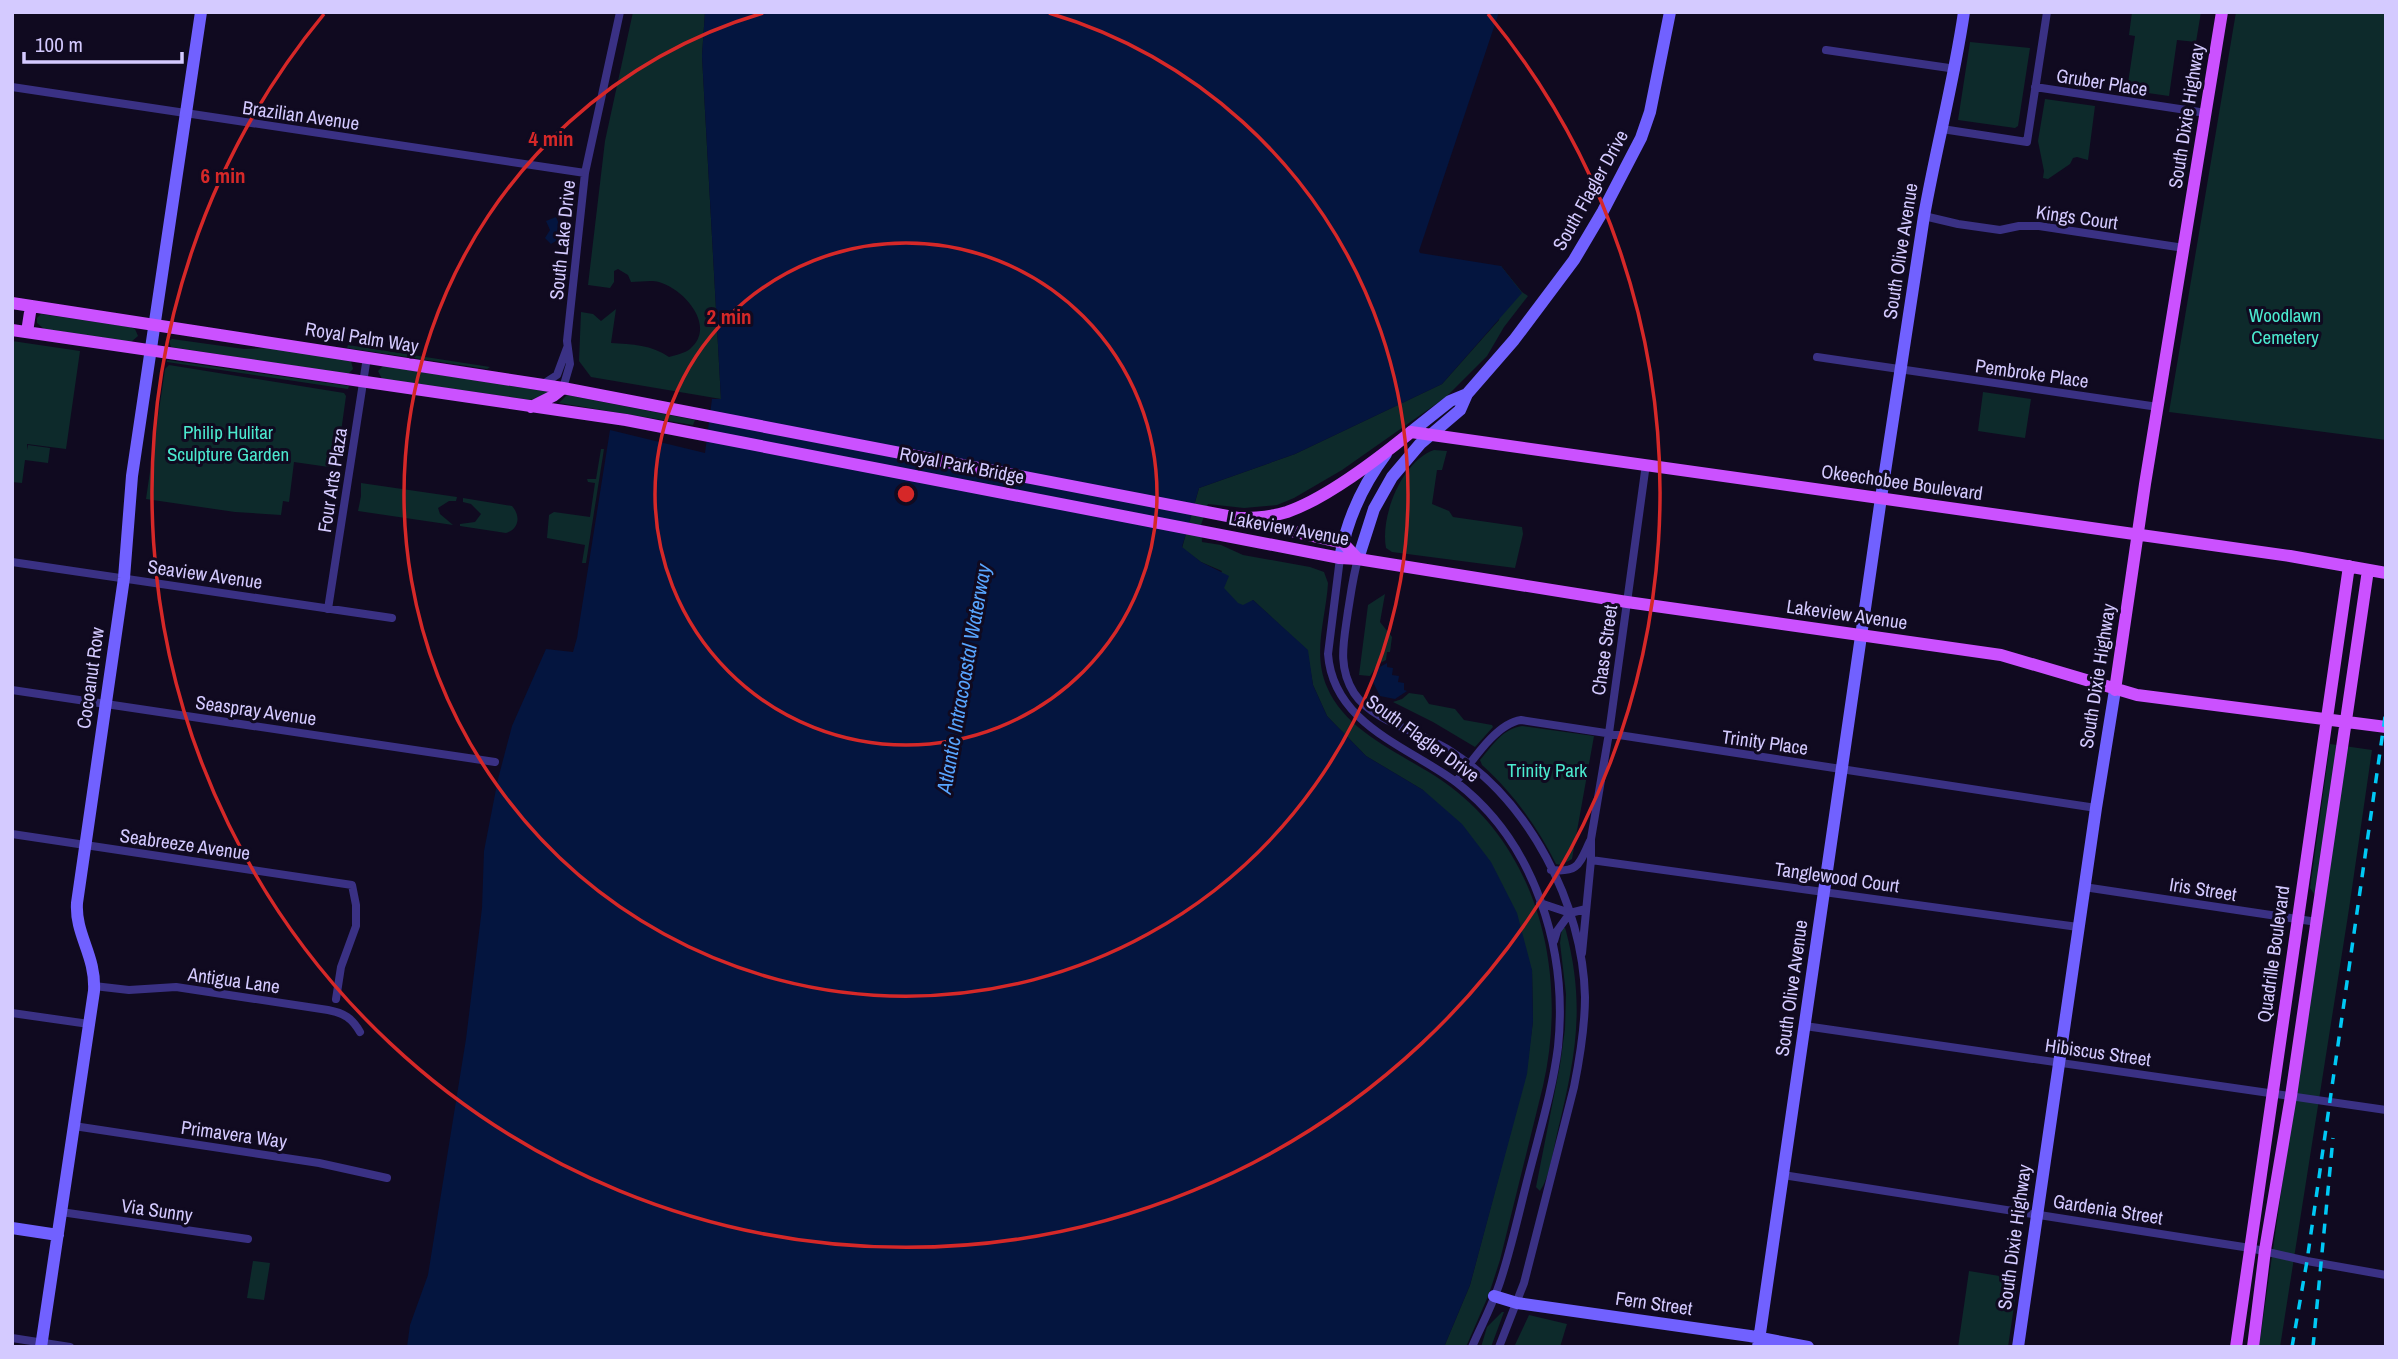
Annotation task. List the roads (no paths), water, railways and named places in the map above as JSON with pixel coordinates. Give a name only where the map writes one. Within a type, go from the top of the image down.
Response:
[{"type":"main road","name":"South Dixie Highway","points":[[2115,690],[2222,12]]},
{"type":"main road","name":"Royal Palm Way","points":[[12,303],[543,384],[705,415]]},
{"type":"main road","points":[[27,332],[31,306]]},
{"type":"main road","points":[[12,330],[531,407],[563,388]]},
{"type":"main road","name":"Royal Park Bridge","points":[[531,407],[702,434],[1214,534]]},
{"type":"main road","name":"Royal Park Bridge","points":[[705,415],[1238,518]]},
{"type":"main road","name":"Okeechobee Boulevard","points":[[1411,432],[2138,534],[2386,573]]},
{"type":"main road","name":"South Flagler Drive","points":[[1388,451],[1411,432]]},
{"type":"main road","points":[[1238,518],[1272,515],[1304,505],[1388,451]]},
{"type":"main road","name":"Lakeview Avenue","points":[[1238,518],[1343,543],[1358,559]]},
{"type":"main road","name":"Lakeview Avenue","points":[[1214,534],[1340,558],[2001,655],[2137,695],[2327,720]]},
{"type":"main road","name":"Quadrille Boulevard","points":[[2236,1347],[2349,566]]},
{"type":"main road","name":"Quadrille Boulevard","points":[[2253,1347],[2265,1250],[2291,1096],[2368,570]]},
{"type":"main road","points":[[2327,720],[2386,727]]},
{"type":"street","name":"Cocoanut Row","points":[[41,1345],[94,986],[93,963],[76,913],[124,578],[131,489],[201,12]]},
{"type":"street","name":"South Lake Drive","points":[[563,388],[570,365],[567,348],[585,173],[620,12]]},
{"type":"street","name":"South Flagler Drive","points":[[1499,1347],[1517,1303],[1550,1185],[1581,1054],[1585,996],[1581,958],[1566,900],[1530,830],[1515,808],[1470,764],[1366,707],[1350,686],[1342,651],[1352,581],[1368,523],[1386,486],[1410,454],[1460,410],[1467,394],[1514,340],[1574,260],[1641,138],[1650,112],[1670,12]]},
{"type":"street","name":"South Olive Avenue","points":[[1759,1342],[1924,216],[1956,69],[1964,12]]},
{"type":"street","points":[[1942,130],[2027,142],[2047,12]]},
{"type":"street","points":[[1826,50],[1956,69]]},
{"type":"street","name":"Brazilian Avenue","points":[[12,88],[585,173]]},
{"type":"street","name":"Gruber Place","points":[[2035,88],[2206,113]]},
{"type":"street","name":"Kings Court","points":[[1924,216],[2000,230],[2039,226],[2184,248]]},
{"type":"street","name":"South Lake Drive","points":[[543,384],[556,375],[567,348]]},
{"type":"street","name":"Four Arts Plaza","points":[[328,609],[367,357]]},
{"type":"street","name":"Pembroke Place","points":[[1817,357],[2158,407]]},
{"type":"street","name":"South Flagler Drive","points":[[1411,432],[1450,401],[1467,394]]},
{"type":"street","name":"South Flagler Drive","points":[[1388,451],[1363,487],[1343,543],[1328,654],[1329,669],[1335,687],[1348,707],[1365,723],[1456,782],[1489,813],[1508,837],[1525,865],[1541,903],[1553,944],[1559,983],[1558,1049],[1539,1132],[1502,1277],[1472,1347]]},
{"type":"street","name":"Chase Street","points":[[1581,958],[1591,839],[1609,733],[1646,464]]},
{"type":"street","name":"Seaview Avenue","points":[[12,562],[392,618]]},
{"type":"street","name":"Seaspray Avenue","points":[[12,690],[495,762]]},
{"type":"street","name":"South Dixie Highway","points":[[2018,1347],[2115,690]]},
{"type":"street","name":"Trinity Place","points":[[1456,782],[1499,730],[1513,721],[1609,733],[2096,808]]},
{"type":"street","name":"Seabreeze Avenue","points":[[12,834],[352,885],[356,926],[341,967],[336,999]]},
{"type":"street","name":"Chase Street","points":[[1552,870],[1573,870],[1579,865],[1591,839]]},
{"type":"street","name":"Tanglewood Court","points":[[1591,860],[2078,927]]},
{"type":"street","name":"Iris Street","points":[[2084,887],[2317,922]]},
{"type":"street","points":[[1541,903],[1570,913],[1586,909]]},
{"type":"street","points":[[1553,944],[1557,931],[1570,913]]},
{"type":"street","name":"Antigua Lane","points":[[94,986],[122,990],[185,988],[328,1010],[346,1015],[360,1032]]},
{"type":"street","points":[[12,1013],[89,1024]]},
{"type":"street","name":"Hibiscus Street","points":[[1805,1026],[2386,1110]]},
{"type":"street","name":"Primavera Way","points":[[74,1126],[319,1163],[387,1178]]},
{"type":"street","name":"Gardenia Street","points":[[1783,1175],[2265,1250],[2314,1263],[2386,1275]]},
{"type":"street","name":"Via Sunny","points":[[61,1212],[248,1239]]},
{"type":"street","points":[[12,1228],[58,1235]]},
{"type":"street","name":"Fern Street","points":[[1494,1296],[1517,1303],[1759,1342],[1808,1347]]},
{"type":"street","points":[[12,1338],[41,1345],[70,1347]]},
{"type":"water","name":"Atlantic Intracoastal Waterway","points":[[705,12],[1499,12],[1419,251],[1501,266],[1522,293],[1442,384],[1295,454],[1199,488],[1182,547],[1201,562],[1229,576],[1224,588],[1238,603],[1243,605],[1253,600],[1308,650],[1313,685],[1327,716],[1366,756],[1423,790],[1462,824],[1491,862],[1517,913],[1532,970],[1533,1021],[1527,1074],[1470,1285],[1444,1347],[407,1347],[410,1325],[428,1275],[466,1039],[482,908],[484,851],[498,779],[512,726],[546,649],[573,652],[610,430],[705,453],[712,399],[721,399],[702,56]]},
{"type":"water","points":[[556,217],[562,231],[559,239],[551,244],[545,238],[550,230],[546,221]]},
{"type":"water","points":[[1387,663],[1387,667],[1393,668],[1392,675],[1399,676],[1398,682],[1404,683],[1404,690],[1407,691],[1395,699],[1380,696],[1373,682],[1378,668]]},
{"type":"railway","points":[[2292,1347],[2307,1261],[2386,710]]},
{"type":"railway","points":[[2313,1347],[2333,1138]]},
{"type":"park label","name":"Woodlawn Cemetery","points":[[2285,326]]},
{"type":"park label","name":"Philip Hulitar Sculpture Garden","points":[[228,443]]},
{"type":"park label","name":"Trinity Park","points":[[1547,770]]}]
